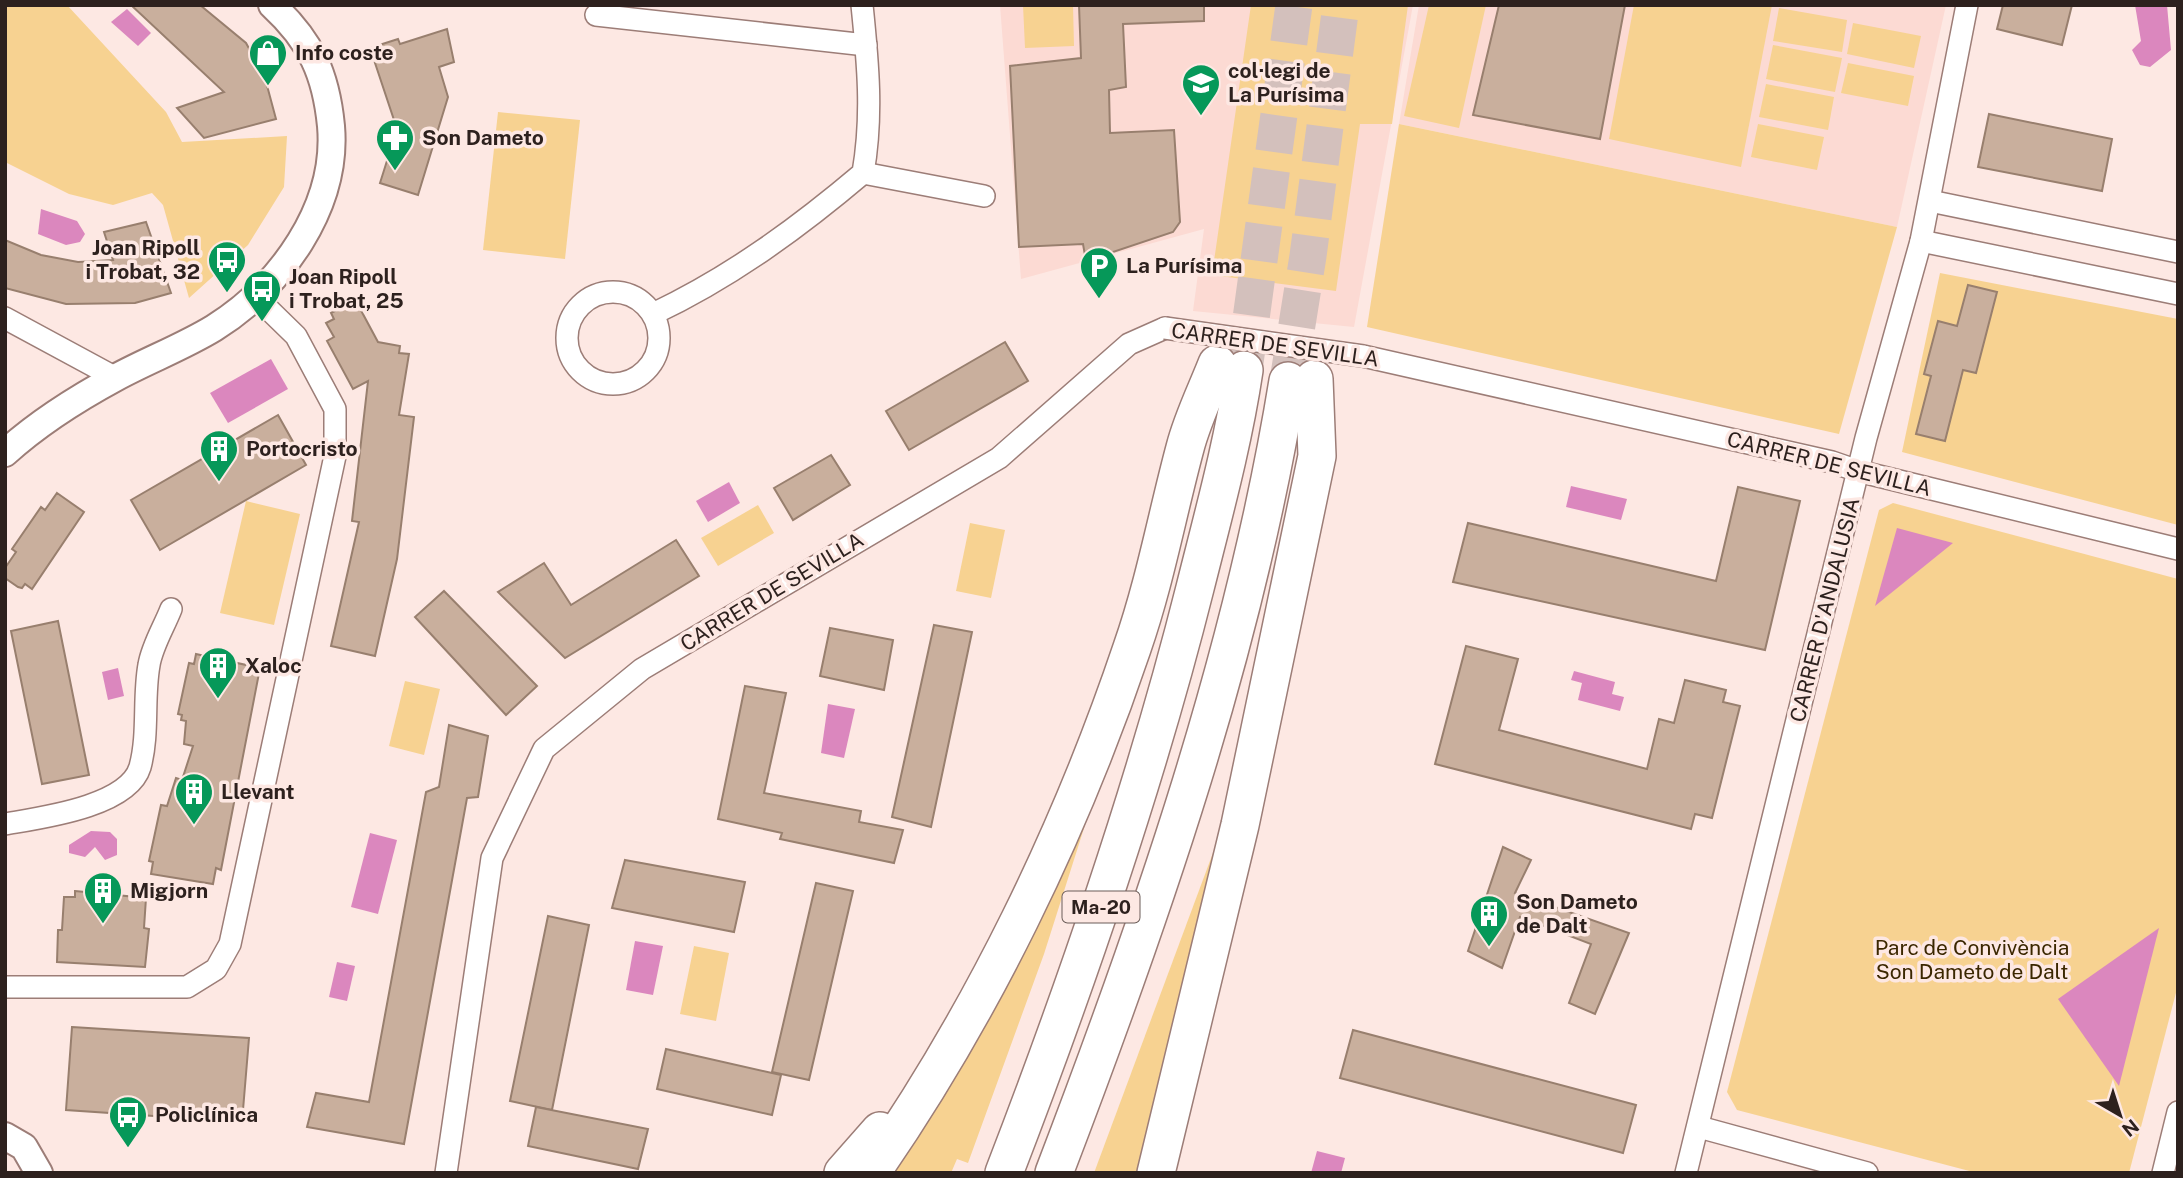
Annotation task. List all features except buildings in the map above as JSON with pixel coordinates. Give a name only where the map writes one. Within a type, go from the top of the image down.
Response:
[{"type":"highway","name":"Ma-20","points":[[986,982],[1047,861],[1110,712],[1146,608],[1186,445],[1230,367],[1216,507],[1153,746],[1082,964],[1004,1173]]},
{"type":"highway","name":"Ma-20","points":[[1054,1173],[1125,981],[1195,765],[1301,380],[1317,456],[1240,825],[1168,1125]]},
{"type":"highway","points":[[843,1173],[896,1110],[986,982]]},
{"type":"highway","points":[[871,1173],[918,1102],[986,982]]},
{"type":"highway","points":[[1156,1173],[1168,1125]]},
{"type":"street","points":[[5,453],[116,377],[163,357],[216,326],[255,296],[299,243],[321,203],[332,142],[327,89],[314,54],[272,5]]},
{"type":"street","points":[[653,314],[704,289],[759,254],[810,218],[863,173],[870,131],[870,71],[862,5]]},
{"type":"street","name":"CARRER D'ANDALUSIA","points":[[1686,1173],[1858,471],[1921,241],[1967,5]]},
{"type":"street","points":[[596,15],[866,45]]},
{"type":"street","points":[[863,173],[984,196]]},
{"type":"street","points":[[1930,201],[2178,252]]},
{"type":"street","points":[[1921,241],[2178,294]]},
{"type":"street","points":[[614,291],[629,294],[643,302],[653,314],[659,328],[660,343],[656,358],[647,370],[635,379],[605,384],[579,369],[567,342],[574,313],[584,301],[598,294],[614,291]]},
{"type":"street","points":[[5,986],[187,987],[216,970],[230,944],[335,456],[335,410],[296,336],[255,296]]},
{"type":"street","points":[[5,318],[116,377]]},
{"type":"street","name":"CARRER DE SEVILLA","points":[[446,1173],[492,858],[544,749],[642,669],[999,457],[1129,344],[1165,328],[1363,356],[1832,462],[1858,471],[2178,549]]},
{"type":"street","points":[[5,824],[65,814],[116,794],[139,770],[144,740],[149,663],[171,609]]},
{"type":"street","points":[[2163,1173],[2178,1112]]},
{"type":"street","points":[[1167,1173],[1172,1147],[1168,1125]]},
{"type":"street","points":[[1699,1127],[1867,1173]]},
{"type":"street","points":[[5,1136],[24,1147],[40,1173]]},
{"type":"shaded area","name":"col·legi de La Purísima","points":[[1000,5],[1413,5],[1354,327],[1193,311],[1204,229],[1021,279]]},
{"type":"shaded area","points":[[1419,5],[1946,5],[1897,227],[1399,124]]},
{"type":"shaded area","points":[[2135,5],[2167,5],[2171,50],[2150,67],[2140,65],[2132,50],[2141,41]]},
{"type":"shaded area","points":[[127,9],[151,33],[138,46],[111,22]]},
{"type":"shaded area","points":[[41,209],[77,221],[85,234],[80,242],[66,245],[38,234]]},
{"type":"shaded area","points":[[271,359],[288,389],[228,423],[210,393]]},
{"type":"shaded area","points":[[729,482],[740,503],[708,522],[696,501]]},
{"type":"shaded area","points":[[1571,486],[1627,499],[1621,520],[1566,507]]},
{"type":"shaded area","points":[[1897,528],[1953,543],[1875,606]]},
{"type":"shaded area","points":[[118,668],[124,696],[108,700],[102,672]]},
{"type":"shaded area","points":[[1574,671],[1615,682],[1612,694],[1624,697],[1620,711],[1578,700],[1582,683],[1571,680]]},
{"type":"shaded area","points":[[828,704],[855,709],[844,758],[821,753]]},
{"type":"shaded area","points":[[91,831],[110,832],[117,839],[117,855],[105,860],[95,847],[85,857],[69,853],[69,845]]},
{"type":"shaded area","points":[[370,833],[397,840],[378,914],[351,907]]},
{"type":"shaded area","points":[[2159,928],[2119,1086],[2058,999]]},
{"type":"shaded area","points":[[635,941],[663,946],[653,995],[626,990]]},
{"type":"shaded area","points":[[337,962],[355,966],[347,1001],[329,997]]},
{"type":"shaded area","points":[[1317,1151],[1345,1158],[1341,1173],[1311,1173]]},
{"type":"green space","points":[[5,5],[67,5],[166,112],[182,142],[287,136],[284,187],[248,245],[189,298],[163,205],[152,193],[113,205],[69,194],[5,162]]},
{"type":"green space","points":[[1023,5],[1073,5],[1074,46],[1025,48]]},
{"type":"green space","points":[[1251,5],[1408,5],[1392,124],[1360,124],[1336,291],[1212,275]]},
{"type":"green space","points":[[1429,5],[1486,5],[1459,128],[1404,116]]},
{"type":"green space","points":[[1634,5],[1772,5],[1741,167],[1609,139]]},
{"type":"green space","points":[[1779,8],[1847,20],[1842,52],[1773,41]]},
{"type":"green space","points":[[1853,23],[1921,36],[1914,68],[1847,54]]},
{"type":"green space","points":[[1773,45],[1842,58],[1835,92],[1766,79]]},
{"type":"green space","points":[[1848,63],[1914,76],[1908,106],[1841,93]]},
{"type":"green space","points":[[1766,84],[1834,97],[1828,130],[1759,117]]},
{"type":"green space","points":[[498,112],[580,120],[565,259],[483,250]]},
{"type":"green space","points":[[1399,124],[1897,227],[1839,434],[1367,327]]},
{"type":"green space","points":[[1758,124],[1824,137],[1817,170],[1751,157]]},
{"type":"green space","points":[[1940,273],[2178,319],[2178,525],[1902,452]]},
{"type":"green space","points":[[246,501],[300,514],[274,625],[220,613]]},
{"type":"green space","name":"Parc de Convivència Son Dameto de Dalt","points":[[1893,503],[2178,579],[2178,985],[2129,1173],[1977,1173],[1737,1110],[1727,1092],[1879,510]]},
{"type":"green space","points":[[758,505],[774,533],[718,566],[701,538]]},
{"type":"green space","points":[[970,523],[1005,530],[991,598],[956,591]]},
{"type":"green space","points":[[405,681],[440,689],[424,755],[389,746]]},
{"type":"green space","points":[[1099,781],[1044,954],[968,1163],[957,1159],[951,1173],[885,1173]]},
{"type":"green space","points":[[1217,842],[1143,1173],[1094,1173]]},
{"type":"green space","points":[[694,946],[729,953],[716,1021],[680,1014]]},
{"type":"tunnel","points":[[1244,370],[1294,5]]},
{"type":"tunnel","points":[[1288,381],[1308,256],[1341,5]]},
{"type":"place","name":"Info coste","points":[[268,87]]},
{"type":"place","name":"col·legi de La Purísima","points":[[1201,117]]},
{"type":"place","name":"Son Dameto","points":[[395,172]]},
{"type":"place","name":"Joan Ripoll i Trobat, 32","points":[[227,294]]},
{"type":"place","name":"La Purísima","points":[[1099,300]]},
{"type":"place","name":"Joan Ripoll i Trobat, 25","points":[[262,323]]},
{"type":"place","name":"Portocristo","points":[[219,483]]},
{"type":"place","name":"Xaloc","points":[[218,700]]},
{"type":"place","name":"Llevant","points":[[194,826]]},
{"type":"place","name":"Migjorn","points":[[103,925]]},
{"type":"place","name":"Son Dameto de Dalt","points":[[1489,948]]},
{"type":"place","name":"Policlínica","points":[[128,1149]]}]
